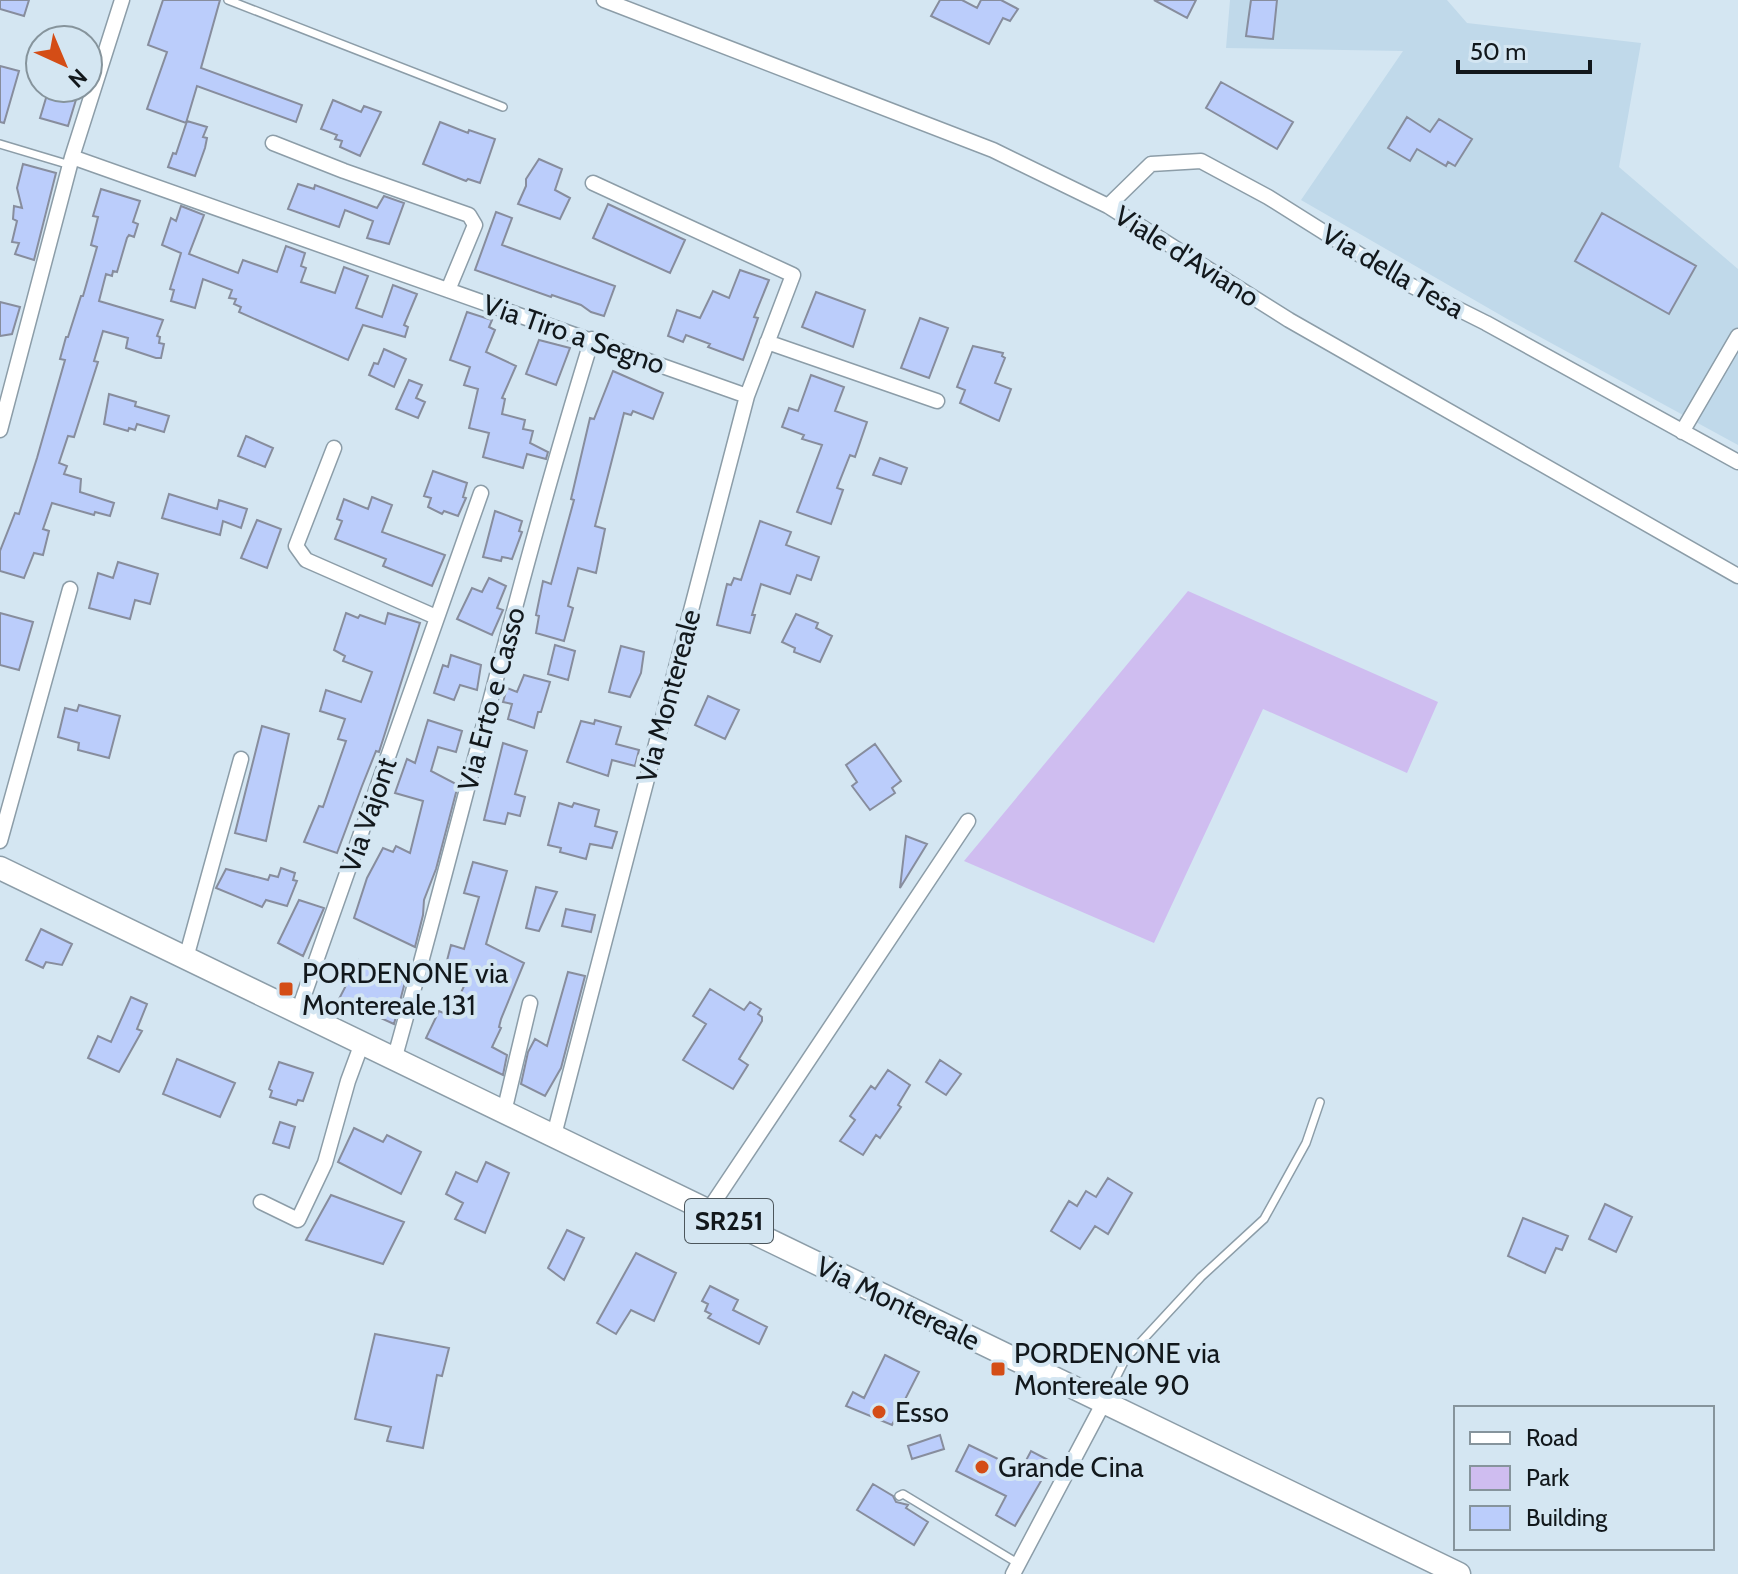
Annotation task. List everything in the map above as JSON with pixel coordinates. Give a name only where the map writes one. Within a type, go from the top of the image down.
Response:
[{"type":"main road","name":"Via Montereale","points":[[0,868],[1459,1574]]},
{"type":"street","points":[[0,430],[71,161],[122,0]]},
{"type":"street","name":"Viale d'Aviano","points":[[604,0],[993,150],[1108,206],[1289,320],[1738,576]]},
{"type":"street","points":[[273,143],[469,215],[475,225],[448,290]]},
{"type":"street","name":"Via Tiro a Segno","points":[[71,161],[161,186],[747,396]]},
{"type":"street","name":"Via della Tesa","points":[[1108,206],[1151,164],[1201,161],[1268,197],[1400,280],[1486,323],[1738,462]]},
{"type":"street","points":[[593,183],[793,275],[747,396]]},
{"type":"street","points":[[1682,432],[1738,336]]},
{"type":"street","name":"Via Erto e Casso","points":[[394,1060],[443,886],[515,606],[592,339]]},
{"type":"street","points":[[767,342],[937,401]]},
{"type":"street","name":"Via Montereale","points":[[554,1135],[747,396]]},
{"type":"street","points":[[334,448],[296,546],[306,560],[436,617]]},
{"type":"street","name":"Via Vajont","points":[[298,1012],[481,493]]},
{"type":"street","points":[[0,841],[70,589]]},
{"type":"street","points":[[186,958],[241,759]]},
{"type":"street","points":[[708,1211],[968,821]]},
{"type":"street","points":[[504,1112],[530,1003]]},
{"type":"street","points":[[261,1202],[298,1220],[325,1163],[362,1043]]},
{"type":"street","points":[[1016,1569],[1104,1402]]},
{"type":"lane","points":[[228,0],[503,107]]},
{"type":"lane","points":[[0,144],[71,161]]},
{"type":"lane","points":[[1104,1402],[1126,1358],[1201,1277],[1264,1219],[1306,1143],[1320,1102]]},
{"type":"lane","points":[[899,1496],[903,1494],[1016,1569]]},
{"type":"shaded area","points":[[1230,0],[1447,0],[1467,23],[1641,43],[1619,167],[1738,269],[1738,445],[1509,320],[1301,200],[1403,51],[1226,48]]},
{"type":"green space","points":[[1188,591],[1438,702],[1407,773],[1263,709],[1154,943],[964,861]]},
{"type":"building","points":[[0,0],[29,0],[24,16],[0,9]]},
{"type":"building","points":[[163,0],[220,0],[201,68],[302,105],[296,122],[197,86],[186,123],[147,109],[167,52],[148,45]]},
{"type":"building","points":[[940,0],[962,0],[977,8],[981,0],[1001,0],[1018,9],[1010,21],[1003,18],[989,44],[931,16]]},
{"type":"building","points":[[1154,0],[1196,0],[1187,18]]},
{"type":"building","points":[[1251,0],[1277,0],[1273,39],[1246,36]]},
{"type":"building","points":[[0,66],[19,71],[4,123],[0,122]]},
{"type":"building","points":[[1221,82],[1293,122],[1277,149],[1206,108]]},
{"type":"building","points":[[333,100],[361,112],[364,106],[381,112],[360,156],[340,147],[342,141],[335,139],[337,135],[321,129]]},
{"type":"building","points":[[44,104],[75,104],[68,126],[40,118]]},
{"type":"building","points":[[1407,117],[1430,132],[1439,119],[1472,139],[1455,166],[1448,162],[1446,166],[1417,149],[1410,161],[1388,148]]},
{"type":"building","points":[[187,121],[207,127],[203,137],[207,138],[205,148],[195,176],[168,167],[173,153],[176,154]]},
{"type":"building","points":[[440,122],[495,139],[480,183],[466,181],[423,164]]},
{"type":"building","points":[[539,159],[562,169],[555,190],[570,198],[560,219],[518,204],[526,179]]},
{"type":"building","points":[[23,164],[56,173],[34,260],[15,254],[19,243],[12,242],[17,221],[13,219],[14,206],[22,208],[17,188]]},
{"type":"building","points":[[298,184],[314,189],[315,185],[377,208],[384,196],[404,203],[389,244],[367,238],[373,221],[345,210],[339,227],[288,209]]},
{"type":"building","points":[[101,189],[140,201],[133,222],[138,224],[134,237],[129,235],[127,238],[117,272],[113,271],[112,276],[106,274],[99,301],[163,320],[157,336],[160,337],[159,343],[164,344],[161,358],[156,358],[126,348],[128,338],[103,331],[94,361],[98,362],[74,437],[68,436],[59,463],[67,466],[64,474],[81,479],[80,492],[114,503],[110,516],[95,512],[94,515],[52,503],[43,529],[49,531],[43,555],[34,553],[24,578],[0,571],[0,551],[15,513],[19,514],[37,458],[65,360],[60,359],[66,337],[83,296],[97,247],[91,245],[98,217],[93,216]]},
{"type":"building","points":[[608,204],[685,240],[670,273],[593,238]]},
{"type":"building","points":[[181,206],[204,215],[189,254],[238,273],[243,260],[277,272],[286,246],[305,253],[301,266],[306,268],[301,282],[335,293],[344,267],[368,276],[356,308],[382,317],[393,285],[417,294],[404,325],[408,327],[405,337],[363,325],[348,360],[239,312],[241,307],[234,304],[236,299],[229,298],[232,290],[203,279],[195,308],[171,301],[174,290],[170,289],[181,253],[162,245],[171,218],[176,221]]},
{"type":"building","points":[[496,212],[512,218],[502,245],[615,286],[604,316],[581,305],[475,270]]},
{"type":"building","points":[[1602,213],[1696,266],[1669,314],[1575,261]]},
{"type":"building","points":[[740,270],[769,280],[754,317],[758,318],[743,360],[686,335],[683,342],[668,336],[677,310],[700,318],[713,291],[729,298]]},
{"type":"building","points":[[816,292],[865,310],[853,347],[802,327]]},
{"type":"building","points":[[0,302],[20,307],[12,334],[0,336]]},
{"type":"building","points":[[467,312],[492,320],[489,327],[495,330],[486,352],[516,366],[502,398],[505,399],[502,414],[525,420],[523,429],[533,431],[530,443],[548,452],[546,459],[527,454],[523,468],[483,457],[489,433],[469,428],[478,389],[464,385],[470,367],[450,360]]},
{"type":"building","points":[[920,318],[948,328],[929,378],[901,368]]},
{"type":"building","points":[[539,340],[570,348],[556,385],[526,374]]},
{"type":"building","points":[[973,346],[1003,353],[1005,358],[995,383],[1011,389],[999,421],[960,403],[965,390],[957,387]]},
{"type":"building","points":[[384,349],[406,359],[394,387],[369,375]]},
{"type":"building","points":[[613,371],[663,393],[653,419],[633,411],[631,415],[624,413],[595,526],[605,529],[596,573],[578,568],[568,606],[573,608],[564,641],[536,633],[539,616],[536,615],[543,581],[551,584],[574,500],[571,499],[590,418],[594,419]]},
{"type":"building","points":[[811,375],[844,387],[835,411],[867,422],[855,457],[850,455],[837,488],[843,490],[831,524],[797,512],[822,445],[802,439],[804,435],[782,427],[789,408],[798,411]]},
{"type":"building","points":[[409,380],[422,385],[416,398],[425,402],[418,418],[396,409]]},
{"type":"building","points":[[109,394],[169,416],[164,432],[137,424],[135,430],[129,428],[128,431],[104,424]]},
{"type":"building","points":[[246,436],[273,448],[265,467],[238,456]]},
{"type":"building","points":[[880,458],[907,468],[901,484],[873,475]]},
{"type":"building","points":[[433,471],[467,483],[463,497],[466,498],[458,516],[444,511],[442,514],[428,507],[431,498],[424,496]]},
{"type":"building","points":[[169,494],[217,509],[219,500],[247,509],[241,528],[223,521],[220,535],[162,518]]},
{"type":"building","points":[[372,497],[392,505],[382,532],[445,555],[432,586],[383,566],[386,559],[335,539],[342,521],[337,519],[344,499],[368,509]]},
{"type":"building","points":[[495,511],[522,521],[519,531],[522,532],[512,559],[502,557],[501,561],[483,557]]},
{"type":"building","points":[[257,520],[281,529],[267,568],[241,558]]},
{"type":"building","points":[[760,521],[791,532],[786,545],[819,557],[811,580],[797,575],[790,594],[761,584],[750,633],[717,625],[727,584],[731,585],[734,578],[741,580]]},
{"type":"building","points":[[118,562],[158,574],[150,604],[135,600],[130,619],[89,608],[98,573],[113,578]]},
{"type":"building","points":[[489,578],[506,586],[497,608],[503,610],[492,635],[457,619],[472,588],[482,592]]},
{"type":"building","points":[[0,613],[33,622],[19,670],[0,665]]},
{"type":"building","points":[[346,613],[385,624],[388,613],[420,623],[379,752],[376,751],[337,853],[304,842],[319,806],[323,807],[346,741],[338,739],[345,719],[320,711],[326,690],[361,702],[372,672],[343,661],[345,656],[334,650]]},
{"type":"building","points":[[796,614],[818,623],[816,628],[832,636],[820,662],[794,652],[795,648],[782,642]]},
{"type":"building","points":[[555,645],[575,651],[568,680],[548,674]]},
{"type":"building","points":[[621,646],[644,652],[641,673],[630,697],[609,692]]},
{"type":"building","points":[[451,655],[481,665],[477,690],[460,685],[454,700],[434,693],[443,665],[448,667]]},
{"type":"building","points":[[524,675],[550,682],[534,728],[508,719],[512,704],[503,702],[507,688],[517,692]]},
{"type":"building","points":[[708,696],[739,710],[725,739],[695,725]]},
{"type":"building","points":[[79,705],[120,716],[109,758],[78,750],[79,743],[58,737],[65,708],[77,711]]},
{"type":"building","points":[[428,720],[462,731],[456,752],[438,747],[431,771],[458,785],[436,869],[424,900],[415,947],[354,918],[367,878],[383,848],[393,852],[396,846],[410,853],[423,801],[395,793],[407,759],[415,763]]},
{"type":"building","points":[[595,720],[621,727],[616,744],[639,750],[635,766],[612,760],[608,776],[567,762],[581,721],[594,724]]},
{"type":"building","points":[[262,726],[289,734],[266,841],[235,833]]},
{"type":"building","points":[[503,743],[527,751],[515,794],[525,797],[520,816],[508,813],[505,824],[484,820]]},
{"type":"building","points":[[875,744],[901,781],[892,788],[895,793],[870,810],[852,786],[857,782],[846,765]]},
{"type":"building","points":[[559,803],[572,807],[574,803],[599,810],[595,826],[617,832],[612,848],[590,844],[586,859],[560,852],[561,848],[548,845]]},
{"type":"building","points":[[906,836],[927,844],[900,888]]},
{"type":"building","points":[[473,862],[507,871],[486,944],[524,963],[492,1047],[507,1055],[503,1075],[426,1038],[439,1011],[450,1016],[466,982],[443,976],[451,945],[464,949],[479,897],[464,893]]},
{"type":"building","points":[[281,868],[295,873],[293,880],[297,881],[287,906],[266,900],[262,907],[216,888],[226,869],[268,880],[270,875],[278,877]]},
{"type":"building","points":[[536,887],[557,892],[539,931],[526,928]]},
{"type":"building","points":[[299,900],[324,908],[303,956],[278,943]]},
{"type":"building","points":[[566,909],[595,915],[591,932],[562,926]]},
{"type":"building","points":[[41,929],[72,944],[62,965],[46,962],[43,968],[26,960]]},
{"type":"building","points":[[359,960],[405,982],[394,1024],[339,999]]},
{"type":"building","points":[[568,972],[585,976],[561,1068],[545,1096],[521,1084],[528,1052],[535,1039],[547,1046]]},
{"type":"building","points":[[710,989],[744,1010],[750,1002],[761,1009],[758,1014],[762,1021],[739,1059],[748,1065],[733,1089],[683,1060],[706,1024],[693,1016]]},
{"type":"building","points":[[131,997],[147,1004],[137,1029],[142,1031],[119,1072],[88,1058],[98,1036],[111,1042]]},
{"type":"building","points":[[177,1059],[235,1083],[220,1117],[163,1094]]},
{"type":"building","points":[[940,1060],[961,1074],[946,1095],[926,1082]]},
{"type":"building","points":[[279,1062],[313,1073],[303,1101],[298,1100],[296,1105],[270,1097],[272,1091],[269,1089]]},
{"type":"building","points":[[888,1070],[910,1085],[898,1105],[901,1107],[880,1138],[876,1135],[863,1155],[840,1141],[855,1120],[850,1116],[871,1086],[875,1089]]},
{"type":"building","points":[[280,1122],[295,1127],[289,1148],[273,1143]]},
{"type":"building","points":[[354,1128],[383,1142],[387,1135],[421,1152],[401,1194],[338,1162]]},
{"type":"building","points":[[486,1162],[509,1173],[485,1233],[455,1219],[463,1203],[446,1194],[456,1172],[477,1182]]},
{"type":"building","points":[[1108,1178],[1132,1193],[1108,1234],[1095,1226],[1080,1249],[1051,1231],[1069,1201],[1077,1206],[1086,1191],[1096,1197]]},
{"type":"building","points":[[331,1195],[404,1222],[383,1264],[306,1240]]},
{"type":"building","points":[[1605,1204],[1632,1217],[1616,1252],[1589,1239]]},
{"type":"building","points":[[1523,1218],[1568,1236],[1562,1250],[1556,1248],[1545,1273],[1508,1256]]},
{"type":"building","points":[[567,1230],[584,1238],[564,1280],[548,1268]]},
{"type":"building","points":[[636,1253],[676,1273],[654,1321],[631,1310],[616,1334],[597,1323]]},
{"type":"building","points":[[710,1286],[738,1300],[733,1310],[767,1327],[759,1344],[708,1318],[711,1314],[705,1311],[708,1304],[702,1301]]},
{"type":"building","points":[[375,1334],[449,1348],[442,1376],[437,1375],[423,1448],[387,1441],[391,1427],[355,1419]]},
{"type":"building","points":[[885,1355],[919,1372],[892,1425],[846,1406],[853,1392],[864,1398]]},
{"type":"building","points":[[940,1435],[944,1449],[912,1459],[908,1446]]},
{"type":"building","points":[[969,1445],[1021,1470],[1031,1451],[1052,1462],[1015,1526],[996,1515],[1006,1496],[956,1471]]},
{"type":"building","points":[[873,1484],[893,1496],[896,1502],[908,1505],[906,1508],[928,1522],[914,1545],[857,1510]]},
{"type":"place","name":"PORDENONE via Montereale 131","points":[[286,989]]},
{"type":"place","name":"PORDENONE via Montereale 90","points":[[998,1369]]},
{"type":"place","name":"Esso","points":[[879,1412]]},
{"type":"place","name":"Grande Cina","points":[[982,1467]]}]
